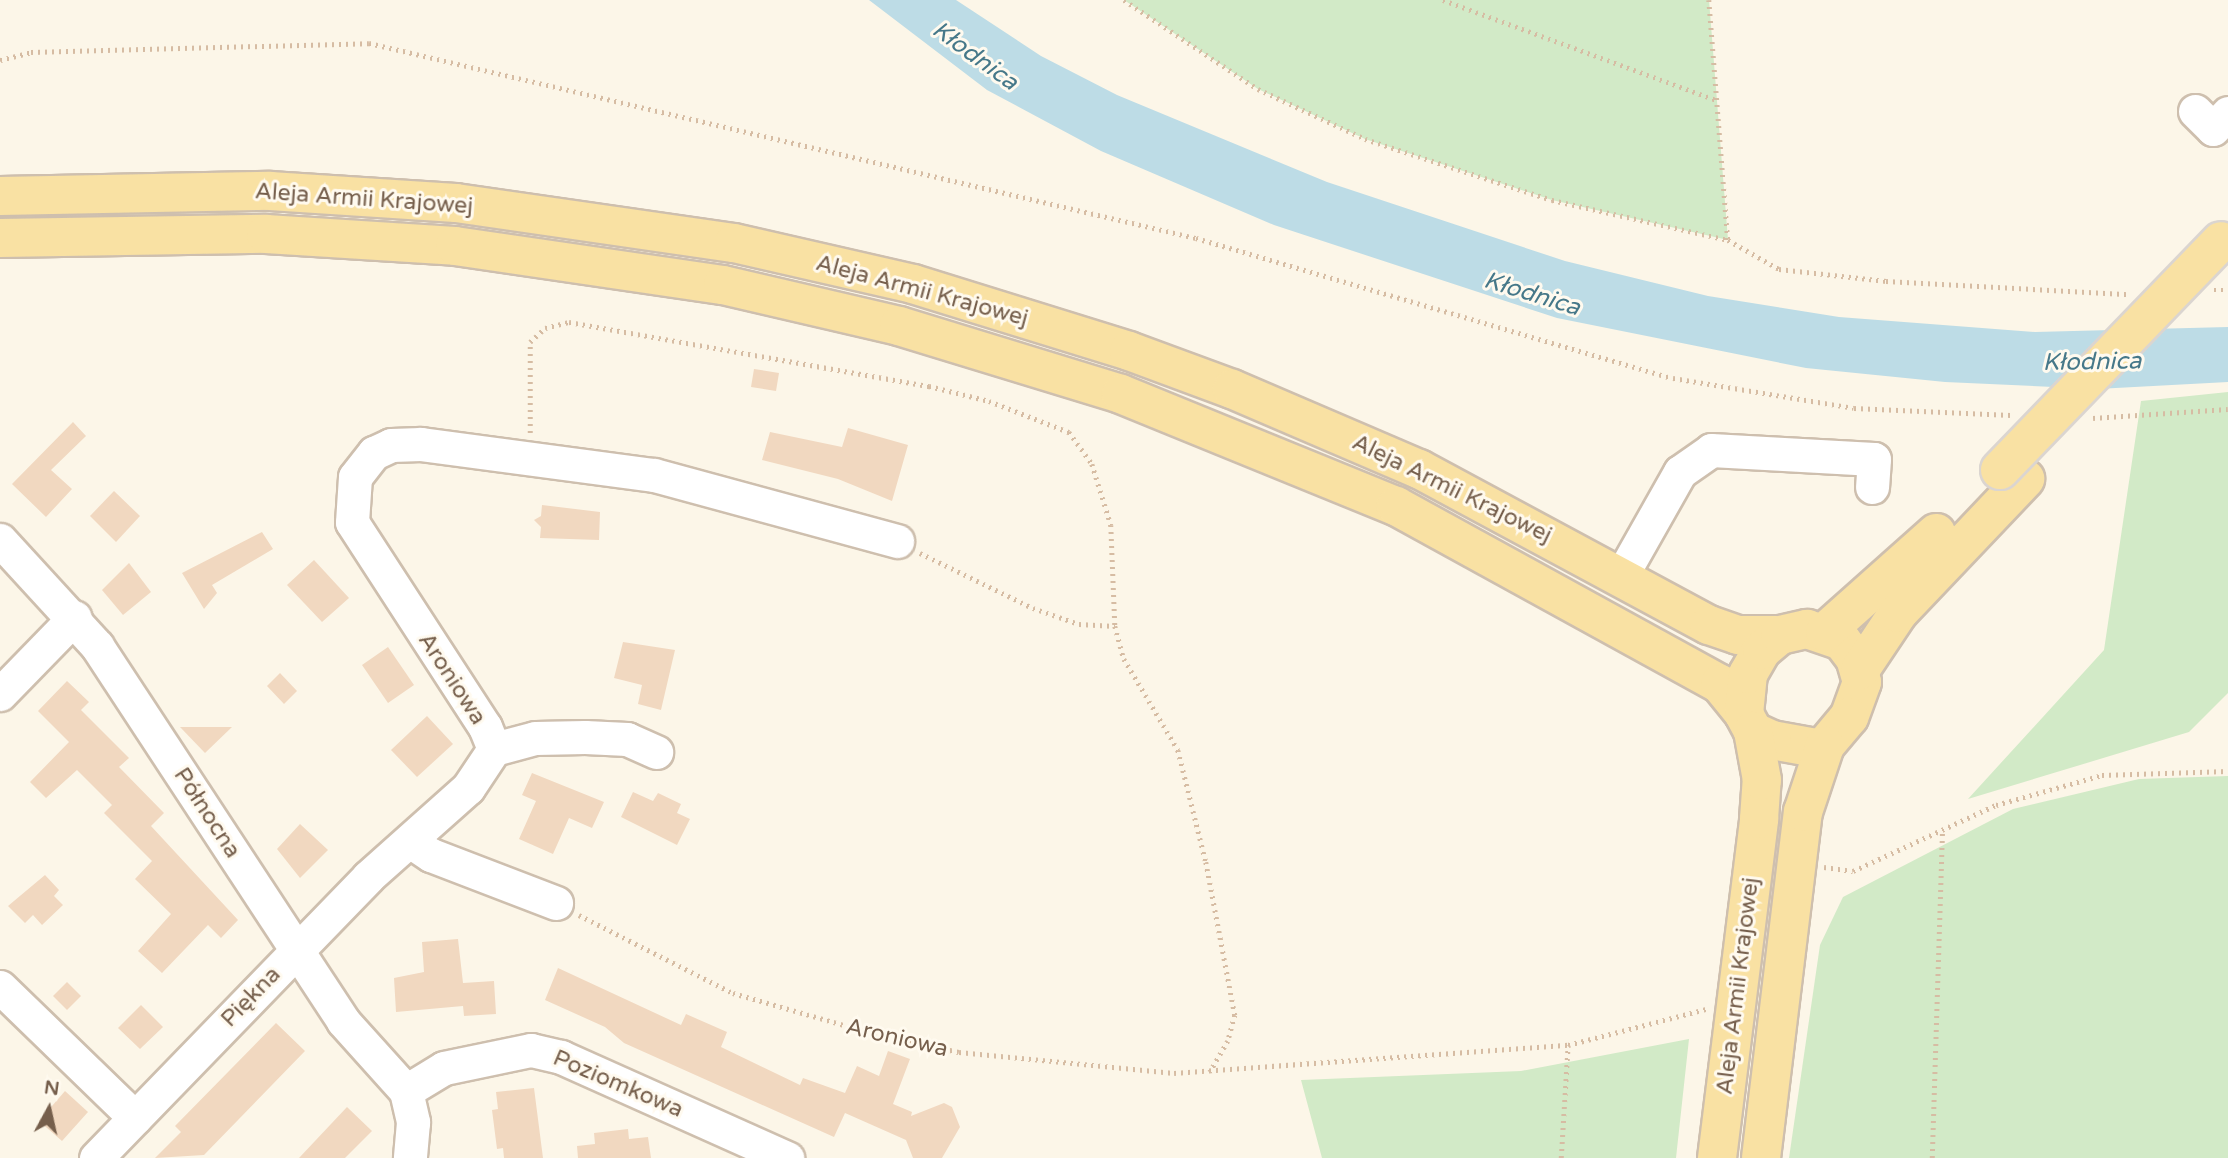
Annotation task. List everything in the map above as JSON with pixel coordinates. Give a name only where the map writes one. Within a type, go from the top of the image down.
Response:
[{"type":"main road","name":"Aleja Armii Krajowej","points":[[0,196],[270,191],[456,203],[734,243],[815,261],[1017,316],[1232,389],[1419,469],[1620,578],[1738,635],[1780,635]]},
{"type":"main road","name":"Aleja Armii Krajowej","points":[[0,238],[265,234],[455,246],[723,285],[899,326],[1121,394],[1396,506],[1720,684],[1748,722],[1762,780],[1717,1158]]},
{"type":"main road","points":[[1860,670],[1842,641],[1825,632],[1780,635],[1752,666],[1748,722],[1790,746],[1825,746],[1857,704],[1860,670],[1898,613],[2012,474],[2219,259]]},
{"type":"main road","points":[[1825,632],[1869,598],[2012,474]]},
{"type":"main road","name":"Aleja Armii Krajowej","points":[[1761,1158],[1803,812],[1825,746]]},
{"type":"street","points":[[2195,111],[2213,129],[2228,113]]},
{"type":"street","name":"Aroniowa","points":[[410,841],[468,788],[494,749],[485,727],[360,542],[350,501],[363,463],[391,444],[528,457],[711,488],[898,541]]},
{"type":"street","points":[[1620,578],[1680,472],[1711,450],[1874,459],[1872,487]]},
{"type":"street","name":"Północna","points":[[0,540],[75,617],[343,1021],[406,1091]]},
{"type":"street","points":[[0,694],[75,617]]},
{"type":"street","points":[[494,749],[535,738],[585,737],[627,739],[656,752]]},
{"type":"street","points":[[410,841],[431,855],[556,903]]},
{"type":"street","name":"Piękna","points":[[96,1158],[297,949],[410,841]]},
{"type":"street","points":[[0,987],[135,1118]]},
{"type":"street","name":"Poziomkowa","points":[[406,1091],[444,1068],[531,1050],[561,1057],[787,1158]]},
{"type":"street","points":[[406,1091],[413,1122],[410,1158]]},
{"type":"path","points":[[1124,0],[1258,89],[1365,139],[1552,200],[1728,240],[1779,270],[1886,281],[2134,294]]},
{"type":"path","points":[[1443,0],[1716,100]]},
{"type":"path","points":[[1709,0],[1728,240]]},
{"type":"path","points":[[0,60],[31,52],[369,43],[1196,238],[1673,378],[1854,408]]},
{"type":"path","points":[[2219,259],[2228,290]]},
{"type":"path","points":[[528,457],[530,342],[545,328],[569,322],[989,401],[1041,418],[1083,446],[1111,525],[1115,626],[1135,681],[1178,750],[1206,862],[1235,1015],[1228,1041],[1210,1072]]},
{"type":"path","points":[[898,541],[1033,608],[1079,624],[1115,626]]},
{"type":"path","points":[[1853,871],[1996,805],[2102,775],[2228,771]]},
{"type":"path","points":[[1932,1158],[1942,831]]},
{"type":"path","name":"Aroniowa","points":[[556,903],[733,993],[868,1032],[959,1052],[1210,1072],[1568,1045],[1737,1001]]},
{"type":"path","points":[[1561,1158],[1568,1045]]},
{"type":"green space","points":[[1124,0],[1709,0],[1728,240],[1552,200],[1365,139],[1258,89]]},
{"type":"green space","points":[[2228,392],[2228,693],[2189,732],[1968,799],[2104,650],[2141,401]]},
{"type":"green space","points":[[2228,776],[2228,1158],[1789,1158],[1820,945],[1843,897],[2013,809],[2139,779]]},
{"type":"green space","points":[[1689,1039],[1676,1158],[1322,1158],[1301,1080],[1521,1071]]},
{"type":"water","name":"Kłodnica","points":[[869,0],[956,0],[1041,56],[1117,95],[1327,182],[1565,261],[1708,296],[1839,317],[2035,332],[2228,327],[2228,382],[2097,389],[1945,382],[1806,368],[1557,318],[1274,225],[1101,151],[987,90]]},
{"type":"building","points":[[754,369],[779,373],[776,391],[751,387]]},
{"type":"building","points":[[73,422],[86,436],[51,470],[72,489],[46,517],[12,484]]},
{"type":"building","points":[[848,428],[908,445],[892,501],[838,479],[762,460],[770,432],[842,447]]},
{"type":"building","points":[[114,491],[140,516],[116,542],[90,516]]},
{"type":"building","points":[[542,505],[600,512],[599,540],[540,538],[541,527],[534,520],[541,516]]},
{"type":"building","points":[[262,532],[273,549],[212,585],[217,593],[204,609],[182,573]]},
{"type":"building","points":[[314,560],[349,598],[322,622],[287,585]]},
{"type":"building","points":[[129,563],[151,592],[123,615],[102,590]]},
{"type":"building","points":[[623,642],[675,650],[661,710],[638,704],[642,685],[614,678]]},
{"type":"building","points":[[388,647],[414,685],[388,703],[362,665]]},
{"type":"building","points":[[280,673],[297,691],[284,704],[267,686]]},
{"type":"building","points":[[67,681],[89,702],[81,710],[129,758],[119,767],[164,813],[151,826],[238,920],[221,938],[208,925],[162,973],[138,951],[171,914],[135,879],[152,861],[104,813],[112,805],[77,770],[46,798],[30,782],[69,742],[38,711]]},
{"type":"building","points":[[427,716],[453,744],[417,777],[391,750]]},
{"type":"building","points":[[180,727],[232,727],[205,753]]},
{"type":"building","points":[[532,773],[604,802],[592,828],[569,818],[553,854],[519,839],[536,801],[522,795]]},
{"type":"building","points":[[633,792],[653,801],[658,793],[681,804],[677,813],[690,819],[677,845],[621,817]]},
{"type":"building","points":[[300,824],[328,850],[300,878],[277,849]]},
{"type":"building","points":[[45,875],[59,890],[54,896],[63,905],[42,925],[33,915],[25,923],[8,906]]},
{"type":"building","points":[[458,939],[463,983],[494,981],[496,1014],[464,1016],[463,1006],[396,1012],[394,978],[424,972],[422,942]]},
{"type":"building","points":[[558,968],[681,1025],[686,1014],[727,1032],[721,1047],[800,1085],[803,1078],[845,1093],[857,1066],[879,1076],[888,1051],[910,1059],[893,1104],[912,1112],[911,1116],[944,1103],[952,1107],[960,1127],[942,1158],[913,1158],[906,1140],[845,1113],[834,1137],[624,1043],[605,1027],[545,1000]]},
{"type":"building","points":[[67,982],[81,996],[67,1010],[53,996]]},
{"type":"building","points":[[141,1005],[163,1027],[140,1049],[118,1028]]},
{"type":"building","points":[[276,1023],[305,1051],[204,1155],[155,1158],[181,1132],[175,1126]]},
{"type":"building","points":[[534,1088],[543,1158],[504,1158],[503,1148],[497,1149],[492,1110],[498,1109],[496,1092]]},
{"type":"building","points":[[65,1091],[88,1112],[62,1141],[39,1121]]},
{"type":"building","points":[[347,1107],[372,1131],[345,1158],[299,1158]]},
{"type":"building","points":[[628,1129],[629,1139],[648,1137],[651,1158],[578,1158],[577,1146],[595,1144],[594,1133]]}]
